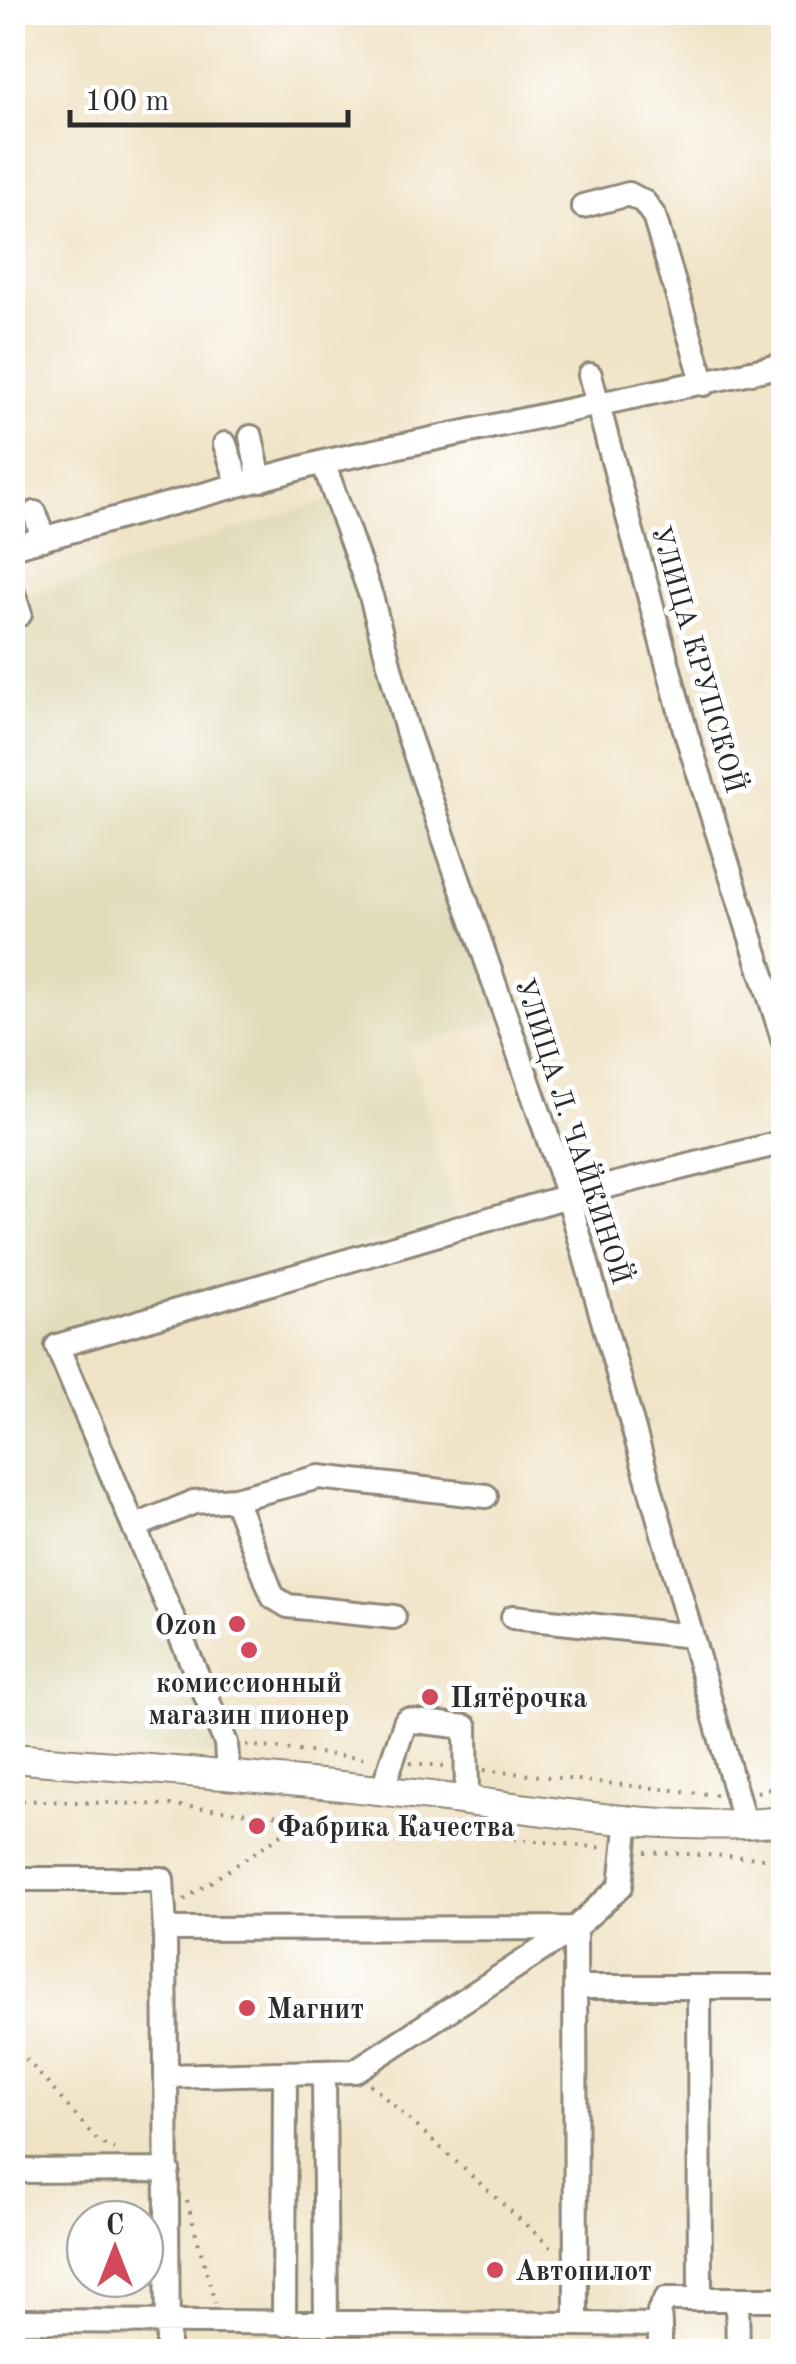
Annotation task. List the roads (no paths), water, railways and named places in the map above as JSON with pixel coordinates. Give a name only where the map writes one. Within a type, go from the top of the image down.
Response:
[{"type":"main road","points":[[12,1758],[228,1775],[628,1818],[745,1825],[784,1821]]},
{"type":"street","points":[[583,206],[629,194],[644,202],[654,216],[704,384]]},
{"type":"street","points":[[12,548],[323,462],[784,365]]},
{"type":"street","name":"УЛИЦА КРУПСКОЙ","points":[[590,376],[686,733],[784,1042]]},
{"type":"street","points":[[250,482],[251,437]]},
{"type":"street","points":[[225,444],[250,482]]},
{"type":"street","name":"УЛИЦА Л. ЧАЙКИНОЙ","points":[[323,462],[371,596],[407,730],[568,1196],[745,1825]]},
{"type":"street","points":[[35,513],[43,539]]},
{"type":"street","points":[[12,590],[20,614]]},
{"type":"street","points":[[228,1775],[226,1743],[57,1346],[568,1196],[784,1142]]},
{"type":"street","points":[[134,1527],[194,1502],[235,1499],[319,1478],[486,1496]]},
{"type":"street","points":[[235,1499],[273,1597],[288,1606],[394,1617]]},
{"type":"street","points":[[513,1617],[692,1636]]},
{"type":"street","points":[[382,1790],[406,1720],[466,1727],[467,1800]]},
{"type":"street","points":[[168,2076],[356,2071],[575,1928],[621,1886],[628,1818]]},
{"type":"street","points":[[12,1879],[162,1879],[168,2076],[168,2352]]},
{"type":"street","points":[[165,1921],[575,1928]]},
{"type":"street","points":[[575,1928],[576,2324]]},
{"type":"street","points":[[576,1987],[784,1987]]},
{"type":"street","points":[[699,1987],[700,2299]]},
{"type":"street","points":[[324,2072],[326,2324]]},
{"type":"street","points":[[284,2324],[285,2073]]},
{"type":"street","points":[[12,2171],[168,2170]]},
{"type":"street","points":[[660,2352],[659,2312],[666,2299],[784,2299]]},
{"type":"street","points":[[738,2299],[738,2352]]},
{"type":"street","points":[[12,2322],[660,2325]]},
{"type":"place","name":"Ozon","points":[[237,1624]]},
{"type":"place","name":"комиссионный магазин пионер","points":[[249,1650]]},
{"type":"place","name":"Пятёрочка","points":[[430,1697]]},
{"type":"place","name":"Фабрика Качества","points":[[257,1826]]},
{"type":"place","name":"Магнит","points":[[247,2008]]},
{"type":"place","name":"Автопилот","points":[[495,2270]]}]
